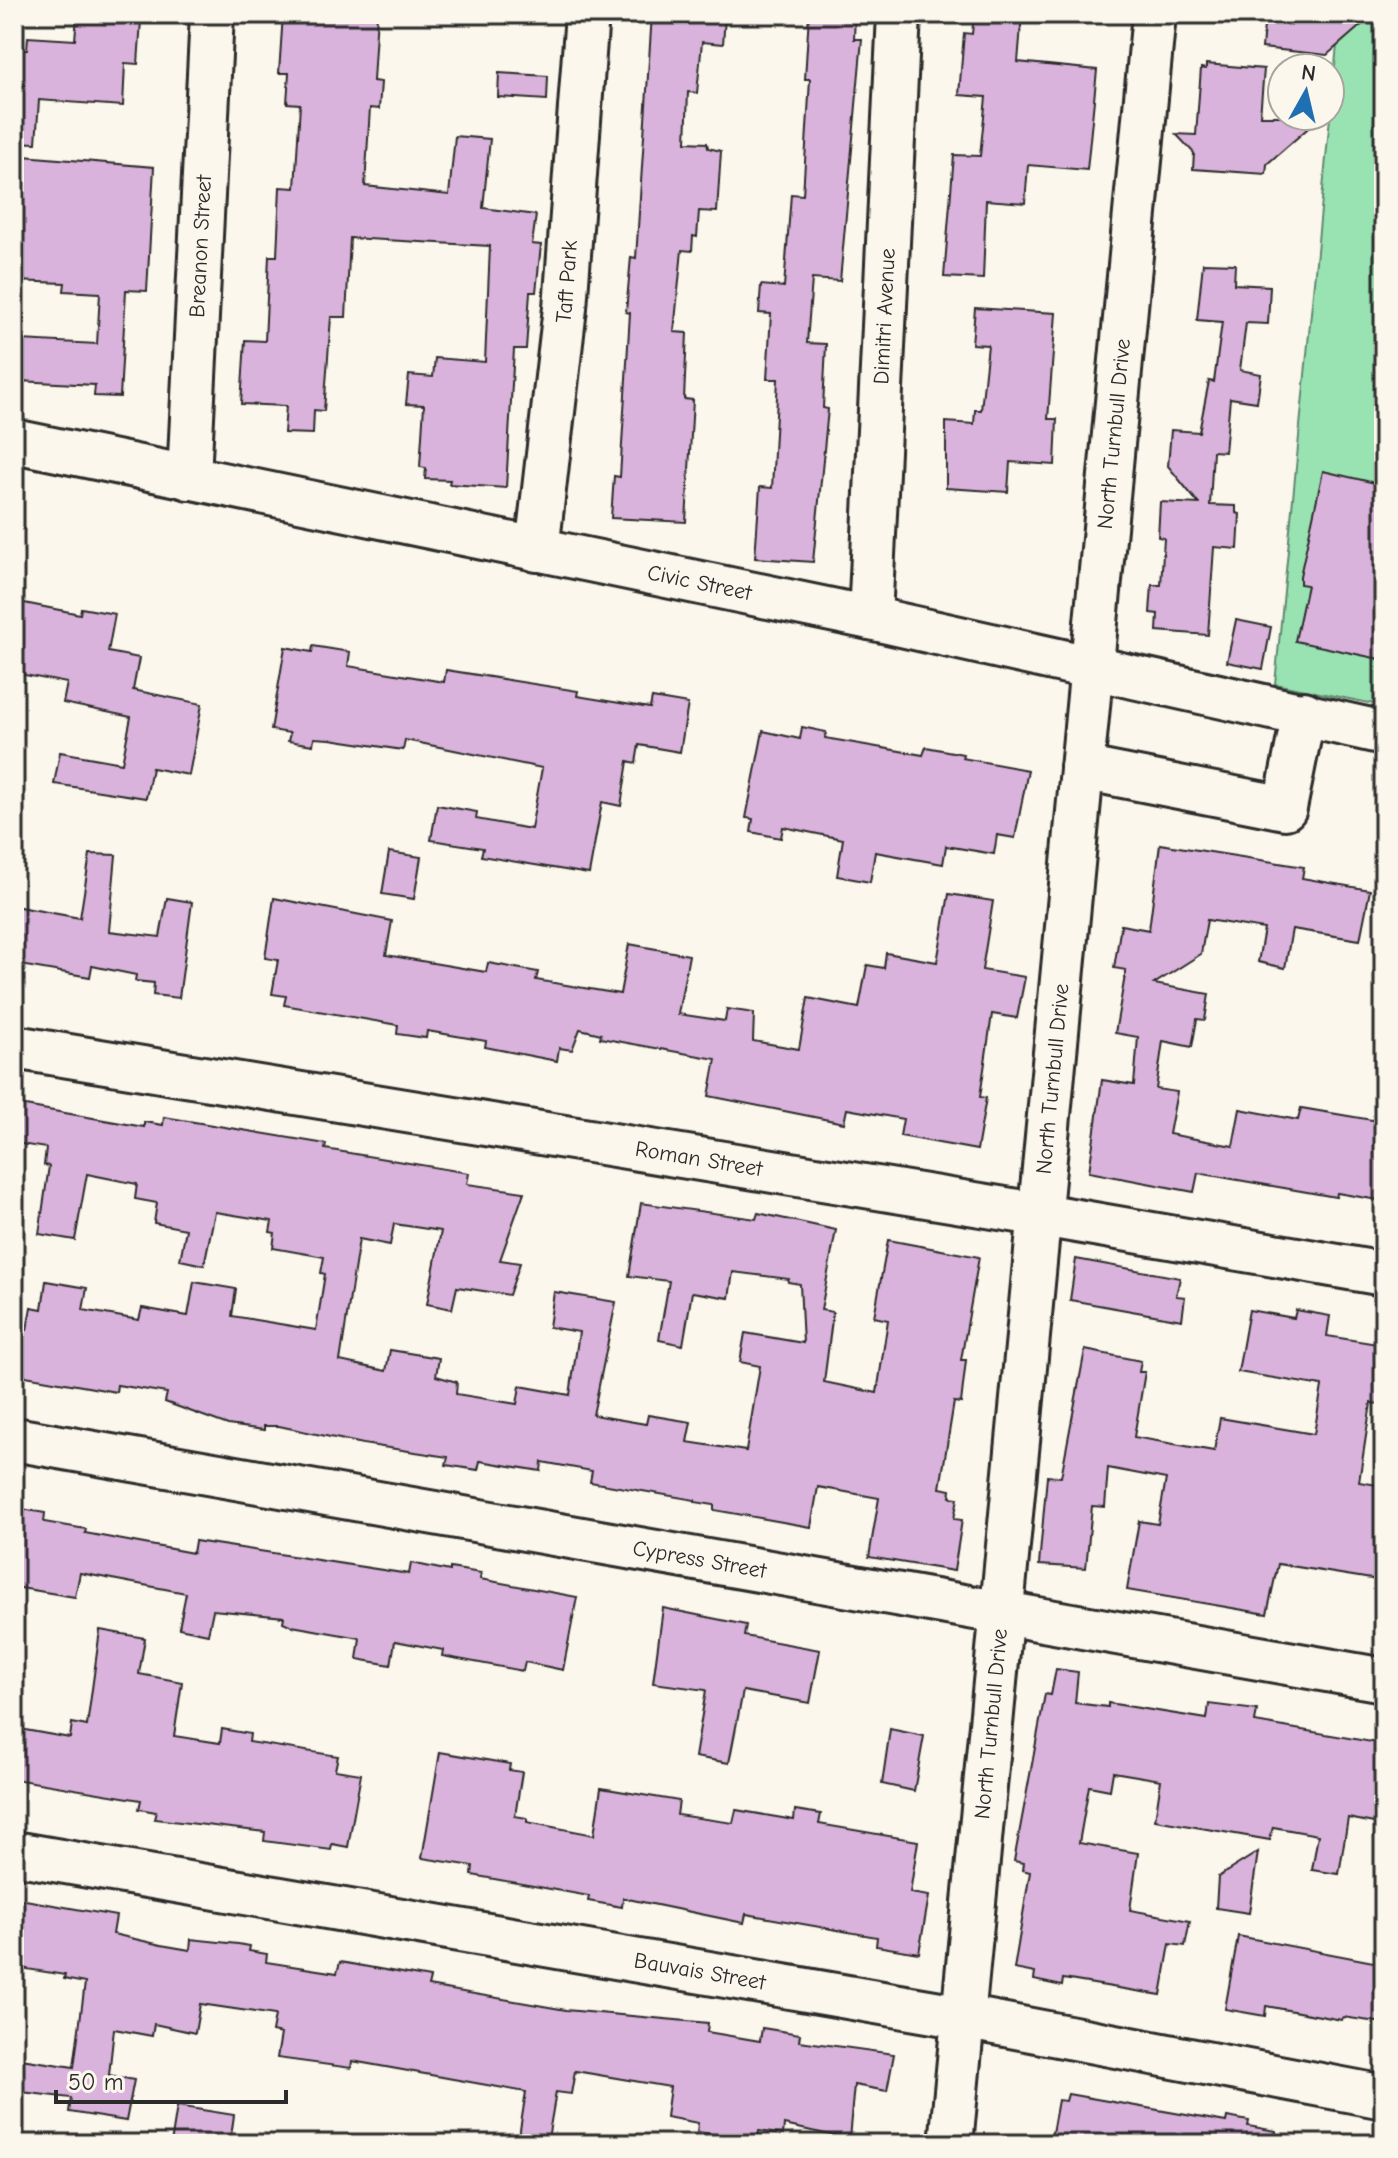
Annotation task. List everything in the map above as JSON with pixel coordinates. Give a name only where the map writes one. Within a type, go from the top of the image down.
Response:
[{"type":"street","name":"Breanon Street","points":[[189,478],[212,14]]},
{"type":"street","name":"Taft Park","points":[[537,550],[565,308],[587,14]]},
{"type":"street","name":"Dimitri Avenue","points":[[870,618],[899,14]]},
{"type":"street","name":"North Turnbull Drive","points":[[951,2144],[1042,1215],[1154,14]]},
{"type":"street","name":"Civic Street","points":[[14,441],[870,618],[1384,733]]},
{"type":"street","points":[[1082,768],[1285,808],[1304,713]]},
{"type":"street","name":"Roman Street","points":[[14,1047],[1384,1274]]},
{"type":"street","name":"Cypress Street","points":[[14,1439],[1384,1680]]},
{"type":"street","name":"Bauvais Street","points":[[14,1853],[963,2017],[1384,2097]]},
{"type":"green space","points":[[1340,14],[1384,14],[1384,706],[1275,684],[1329,132],[1346,132],[1346,52],[1336,52]]},
{"type":"building","points":[[283,14],[377,14],[373,81],[381,82],[379,109],[370,108],[365,186],[449,195],[455,136],[490,139],[483,208],[536,215],[532,244],[541,245],[536,292],[530,292],[526,349],[514,349],[506,488],[425,479],[426,468],[420,467],[424,405],[406,404],[409,375],[433,377],[435,358],[485,362],[490,246],[350,238],[346,317],[331,317],[324,411],[314,410],[313,434],[284,433],[286,406],[241,404],[245,340],[265,341],[269,256],[277,256],[280,187],[295,188],[300,104],[287,103],[289,73],[279,73]]},
{"type":"building","points":[[652,14],[725,17],[723,44],[702,42],[697,93],[688,92],[686,142],[707,143],[708,148],[721,151],[717,212],[699,211],[697,237],[693,236],[692,251],[682,250],[674,332],[687,333],[684,399],[693,400],[686,522],[611,518],[614,476],[620,477],[630,313],[626,312],[631,257],[636,258]]},
{"type":"building","points":[[809,14],[855,14],[854,39],[862,39],[840,281],[812,279],[807,343],[826,344],[823,408],[828,409],[813,562],[755,558],[760,487],[772,488],[778,379],[767,379],[771,314],[759,313],[761,285],[784,287],[791,194],[803,195],[810,79],[805,79]]},
{"type":"building","points":[[974,14],[1022,14],[1018,62],[1097,70],[1087,170],[1028,165],[1025,203],[986,200],[983,279],[944,277],[954,155],[980,156],[986,97],[959,95],[964,33],[972,34]]},
{"type":"building","points":[[1265,14],[1374,14],[1330,52],[1262,48]]},
{"type":"building","points":[[77,16],[141,20],[138,64],[125,63],[123,106],[39,100],[36,143],[14,142],[14,50],[27,50],[28,37],[75,40]]},
{"type":"building","points":[[1206,64],[1264,69],[1260,116],[1266,116],[1266,132],[1304,132],[1267,164],[1266,174],[1193,169],[1194,153],[1176,134],[1196,135],[1201,68],[1206,69]]},
{"type":"building","points":[[499,73],[548,76],[547,100],[498,97]]},
{"type":"building","points":[[23,156],[154,167],[147,291],[126,290],[120,397],[94,396],[95,385],[19,381],[21,340],[97,344],[100,293],[64,291],[65,283],[14,281],[14,227],[17,227]]},
{"type":"building","points":[[1203,263],[1235,264],[1234,284],[1270,286],[1268,324],[1246,323],[1240,370],[1261,374],[1257,402],[1230,398],[1225,452],[1213,451],[1210,505],[1236,506],[1236,513],[1240,514],[1238,549],[1214,547],[1208,635],[1157,631],[1158,614],[1150,613],[1152,585],[1161,585],[1164,538],[1158,537],[1160,502],[1199,504],[1168,466],[1171,430],[1199,432],[1209,381],[1214,382],[1222,322],[1197,320]]},
{"type":"building","points":[[975,308],[1056,313],[1048,419],[1057,419],[1055,465],[1010,462],[1008,492],[946,488],[946,422],[974,424],[975,410],[981,410],[988,345],[972,344]]},
{"type":"building","points":[[1323,471],[1384,485],[1384,660],[1295,641],[1307,585],[1300,584],[1300,576]]},
{"type":"building","points":[[14,601],[80,614],[81,608],[115,614],[108,652],[139,658],[133,690],[202,704],[189,775],[152,768],[146,798],[54,784],[60,752],[122,763],[131,717],[63,703],[67,683],[14,673]]},
{"type":"building","points":[[1236,620],[1271,627],[1263,669],[1227,662]]},
{"type":"building","points":[[313,646],[350,652],[348,666],[444,682],[446,670],[578,691],[577,696],[650,708],[652,698],[688,704],[680,752],[639,745],[636,763],[628,761],[621,806],[602,802],[589,874],[481,856],[483,848],[431,840],[437,805],[477,812],[476,819],[531,829],[542,768],[405,740],[403,750],[330,739],[314,738],[313,745],[288,741],[290,733],[271,730],[285,647],[312,652]]},
{"type":"building","points":[[802,727],[826,732],[825,738],[923,755],[926,747],[963,754],[962,758],[1028,770],[1015,838],[997,835],[994,854],[946,846],[943,864],[875,852],[870,882],[837,876],[843,839],[783,827],[781,838],[751,832],[753,819],[746,818],[763,731],[800,739]]},
{"type":"building","points":[[1160,844],[1304,867],[1302,878],[1370,890],[1360,940],[1292,929],[1285,968],[1258,962],[1264,929],[1207,920],[1201,954],[1154,984],[1209,994],[1205,1020],[1197,1019],[1192,1047],[1163,1041],[1156,1089],[1177,1092],[1169,1134],[1233,1146],[1240,1109],[1298,1120],[1301,1108],[1384,1122],[1384,1201],[1337,1193],[1336,1197],[1198,1173],[1194,1192],[1089,1172],[1102,1080],[1134,1085],[1138,1037],[1115,1033],[1126,970],[1114,968],[1121,925],[1149,930]]},
{"type":"building","points":[[389,852],[421,857],[414,899],[382,894]]},
{"type":"building","points":[[90,854],[116,855],[109,931],[160,937],[167,898],[192,902],[179,998],[153,995],[154,983],[135,981],[136,975],[92,966],[90,977],[14,964],[14,906],[80,918]]},
{"type":"building","points":[[949,894],[993,901],[982,970],[1025,977],[1017,1018],[992,1014],[980,1097],[986,1098],[977,1150],[900,1136],[903,1119],[847,1109],[844,1123],[709,1096],[716,1059],[600,1038],[601,1034],[580,1029],[572,1050],[559,1048],[557,1061],[485,1047],[486,1041],[427,1031],[426,1038],[397,1034],[398,1025],[284,1005],[286,996],[272,994],[278,960],[265,958],[274,898],[392,921],[386,955],[486,972],[488,963],[538,972],[536,980],[620,994],[629,944],[689,955],[678,1014],[725,1021],[727,1009],[754,1013],[753,1041],[799,1049],[808,998],[859,1008],[867,965],[884,968],[886,953],[937,962]]},
{"type":"building","points":[[14,1104],[144,1127],[144,1122],[163,1125],[164,1117],[326,1144],[325,1149],[469,1173],[467,1184],[524,1192],[500,1260],[520,1263],[509,1295],[457,1287],[452,1309],[427,1304],[441,1231],[394,1224],[390,1245],[359,1239],[340,1361],[386,1371],[390,1350],[439,1358],[436,1376],[457,1382],[456,1394],[517,1404],[520,1386],[570,1395],[579,1332],[549,1327],[554,1292],[616,1302],[593,1415],[646,1424],[648,1415],[691,1422],[687,1442],[746,1451],[760,1366],[740,1362],[745,1333],[803,1343],[800,1284],[788,1282],[789,1279],[733,1272],[729,1298],[692,1292],[683,1345],[659,1340],[669,1281],[629,1276],[641,1203],[756,1219],[758,1213],[836,1230],[821,1310],[833,1312],[824,1382],[877,1393],[888,1320],[874,1317],[888,1240],[979,1257],[961,1360],[966,1360],[961,1403],[954,1402],[940,1488],[951,1490],[950,1497],[958,1498],[954,1519],[962,1520],[954,1571],[869,1557],[879,1498],[818,1487],[811,1527],[714,1510],[714,1505],[695,1500],[590,1482],[592,1471],[542,1462],[541,1471],[480,1461],[478,1470],[446,1465],[448,1457],[363,1444],[279,1426],[264,1426],[264,1430],[228,1425],[165,1402],[167,1393],[117,1385],[116,1392],[14,1374],[14,1327],[27,1330],[31,1307],[42,1309],[46,1281],[87,1288],[83,1310],[139,1320],[142,1308],[188,1316],[194,1282],[236,1289],[232,1316],[316,1330],[325,1274],[321,1273],[324,1257],[273,1248],[275,1233],[270,1232],[272,1221],[215,1212],[204,1265],[180,1260],[186,1229],[154,1223],[157,1203],[135,1199],[137,1184],[87,1174],[75,1240],[39,1234],[49,1166],[44,1165],[46,1148],[14,1143]]},
{"type":"building","points":[[1076,1259],[1180,1278],[1176,1296],[1185,1297],[1182,1320],[1070,1300]]},
{"type":"building","points":[[1249,1310],[1294,1318],[1296,1310],[1330,1316],[1327,1336],[1384,1345],[1384,1405],[1371,1403],[1359,1482],[1384,1486],[1384,1581],[1278,1564],[1267,1614],[1127,1590],[1139,1521],[1158,1524],[1166,1479],[1108,1468],[1105,1507],[1092,1506],[1086,1568],[1039,1565],[1047,1476],[1061,1477],[1085,1350],[1141,1361],[1139,1372],[1145,1372],[1134,1437],[1214,1451],[1220,1418],[1314,1434],[1322,1386],[1238,1372]]},
{"type":"building","points":[[16,1508],[45,1513],[44,1522],[86,1529],[85,1533],[193,1553],[195,1541],[409,1574],[411,1563],[450,1571],[450,1568],[481,1573],[480,1579],[577,1597],[563,1670],[525,1662],[523,1671],[442,1656],[443,1650],[395,1641],[391,1665],[357,1659],[360,1638],[292,1626],[283,1622],[284,1617],[213,1610],[208,1634],[179,1628],[186,1593],[80,1573],[75,1597],[14,1587]]},
{"type":"building","points":[[663,1608],[746,1625],[744,1636],[820,1650],[810,1703],[743,1691],[729,1763],[695,1757],[706,1690],[653,1683]]},
{"type":"building","points":[[100,1630],[145,1638],[139,1674],[182,1682],[174,1736],[220,1743],[222,1729],[250,1734],[249,1742],[338,1756],[335,1770],[361,1774],[348,1847],[332,1844],[331,1850],[264,1841],[265,1832],[154,1819],[156,1812],[139,1809],[141,1800],[14,1779],[14,1728],[70,1738],[72,1723],[87,1726]]},
{"type":"building","points":[[1056,1669],[1078,1672],[1075,1703],[1108,1707],[1108,1703],[1207,1719],[1209,1704],[1257,1710],[1255,1722],[1384,1744],[1384,1825],[1348,1818],[1339,1874],[1312,1870],[1318,1835],[1273,1827],[1270,1840],[1155,1820],[1161,1780],[1113,1772],[1110,1790],[1089,1786],[1079,1843],[1138,1853],[1130,1910],[1190,1921],[1185,1946],[1170,1944],[1161,1995],[1063,1979],[1062,1986],[1034,1980],[1035,1973],[1014,1969],[1030,1872],[1022,1870],[1023,1863],[1014,1861],[1045,1694],[1051,1695]]},
{"type":"building","points":[[890,1729],[924,1736],[914,1791],[882,1784]]},
{"type":"building","points":[[440,1752],[510,1764],[509,1770],[522,1772],[515,1816],[527,1818],[527,1822],[594,1835],[601,1788],[679,1801],[677,1815],[733,1823],[736,1810],[794,1820],[795,1810],[821,1814],[819,1824],[918,1841],[910,1893],[929,1896],[919,1953],[876,1946],[877,1937],[746,1914],[744,1923],[623,1898],[622,1907],[588,1901],[589,1896],[472,1875],[473,1866],[422,1858]]},
{"type":"building","points":[[1258,1852],[1249,1913],[1216,1908],[1218,1877]]},
{"type":"building","points":[[14,1898],[116,1916],[113,1934],[161,1945],[190,1950],[191,1939],[238,1944],[250,1946],[249,1951],[267,1954],[266,1962],[337,1973],[340,1962],[430,1978],[428,1986],[566,2010],[708,2023],[707,2032],[760,2041],[762,2028],[800,2034],[799,2041],[894,2054],[887,2091],[854,2085],[849,2139],[784,2125],[783,2135],[759,2131],[757,2144],[727,2144],[728,2136],[697,2132],[698,2123],[666,2117],[670,2087],[575,2071],[571,2094],[556,2092],[548,2139],[519,2136],[526,2092],[352,2061],[351,2068],[277,2058],[281,2034],[272,2032],[275,2015],[200,2004],[195,2033],[154,2024],[152,2036],[114,2029],[109,2075],[134,2080],[126,2121],[69,2112],[71,2098],[14,2091],[14,2058],[74,2067],[85,1983],[64,1979],[65,1975],[14,1967]]},
{"type":"building","points":[[1238,1936],[1384,1964],[1384,2023],[1343,2017],[1342,2020],[1266,2006],[1265,2016],[1225,2009]]},
{"type":"building","points":[[1068,2094],[1226,2122],[1227,2117],[1249,2121],[1248,2126],[1276,2131],[1275,2144],[1050,2144],[1058,2100],[1066,2101]]},
{"type":"building","points":[[177,2106],[234,2115],[230,2144],[171,2144]]}]
